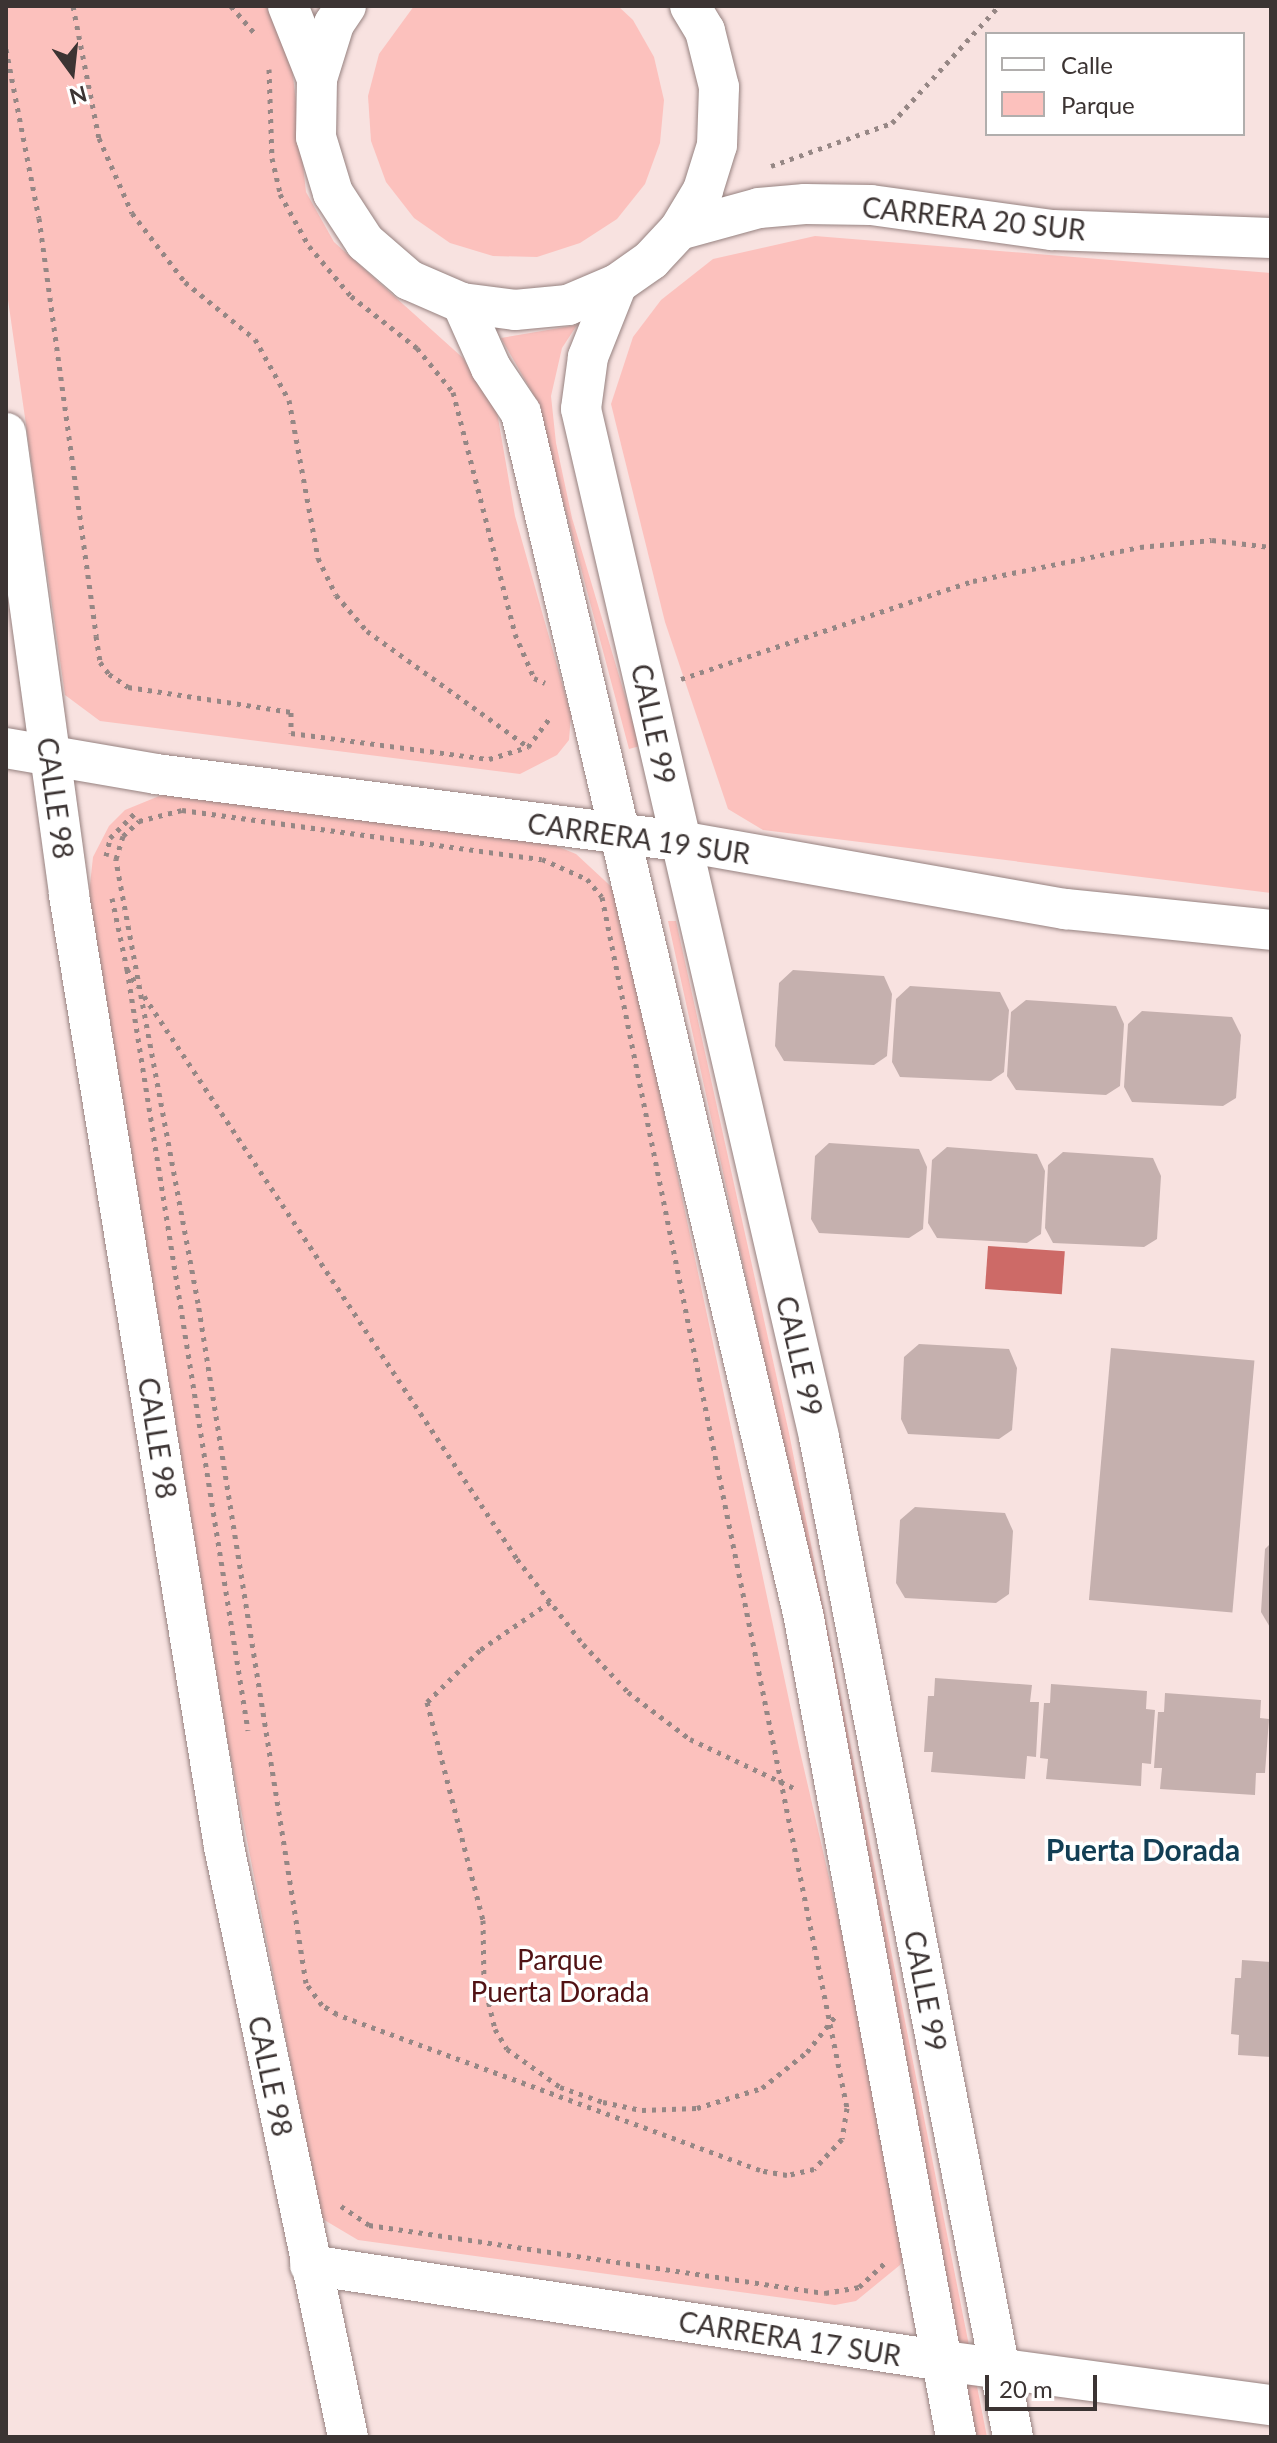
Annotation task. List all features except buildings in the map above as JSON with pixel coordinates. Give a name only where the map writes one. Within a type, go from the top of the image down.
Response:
[{"type":"street","points":[[288,6],[317,79]]},
{"type":"street","points":[[346,6],[334,24],[317,79],[316,137],[333,193],[357,230],[409,280],[462,303],[515,310],[568,305],[617,284],[651,260],[679,230],[703,190],[717,145],[719,87],[705,31],[690,6]]},
{"type":"street","name":"CARRERA 20 SUR","points":[[679,230],[759,208],[805,204],[871,205],[1052,230],[1271,238]]},
{"type":"street","name":"CALLE 99","points":[[617,284],[588,357],[581,409],[819,1437],[1013,2437]]},
{"type":"street","name":"CALLE 99","points":[[462,303],[491,368],[521,413],[803,1613],[820,1805],[944,2361],[956,2437]]},
{"type":"street","name":"CALLE 98","points":[[6,433],[69,895],[224,1847],[348,2437]]},
{"type":"street","name":"CARRERA 19 SUR","points":[[6,748],[156,774],[679,841],[1066,909],[1271,930]]},
{"type":"street","name":"CARRERA 17 SUR","points":[[310,2265],[944,2361],[1271,2405]]},
{"type":"path","points":[[73,6],[99,138],[132,213],[185,282],[255,339],[289,400],[318,558],[336,595],[378,639],[528,747]]},
{"type":"path","points":[[231,6],[257,38]]},
{"type":"path","points":[[761,169],[892,123],[999,6]]},
{"type":"path","points":[[6,49],[39,218],[100,662],[109,674],[128,687],[291,712],[291,733],[489,759],[528,747],[551,718],[552,702]]},
{"type":"path","points":[[269,66],[272,158],[280,194],[309,246],[351,296],[417,348],[446,379],[515,634],[534,678],[554,687]]},
{"type":"path","points":[[647,691],[973,581],[1140,547],[1212,540],[1271,547]]},
{"type":"path","points":[[188,801],[220,805]]},
{"type":"path","points":[[109,879],[105,851],[110,838],[144,806]]},
{"type":"path","points":[[182,810],[542,859],[587,879],[602,897],[778,1782],[847,2108],[846,2127],[830,2157],[814,2169],[787,2175],[337,2014],[322,2005],[306,1983],[198,1303],[142,993],[116,859],[123,836],[157,813],[182,810]]},
{"type":"path","points":[[575,862],[611,892],[634,1003]]},
{"type":"path","points":[[69,895],[111,893],[127,969],[250,1742]]},
{"type":"path","points":[[127,969],[550,1602],[628,1692],[690,1739],[798,1790],[820,1805]]},
{"type":"path","points":[[550,1602],[480,1650],[427,1702],[483,1920],[484,1983],[495,2029],[507,2049],[560,2087],[603,2102],[666,2111],[727,2102],[762,2088],[807,2052],[846,2002]]},
{"type":"path","points":[[795,1775],[798,1790],[820,1805]]},
{"type":"path","points":[[333,2194],[346,2214],[369,2225],[825,2293],[859,2287],[890,2255]]},
{"type":"green space","points":[[6,6],[266,6],[291,58],[306,192],[334,242],[463,358],[497,412],[515,516],[571,715],[569,740],[557,755],[520,774],[100,721],[65,695],[6,286]]},
{"type":"green space","points":[[414,6],[618,6],[633,20],[654,57],[664,100],[660,143],[645,184],[617,219],[580,243],[537,257],[493,256],[450,243],[414,218],[386,182],[371,141],[368,96],[379,54]]},
{"type":"green space","points":[[815,236],[1271,273],[1271,893],[763,830],[728,809],[665,622],[611,404],[633,337],[661,300],[713,259]]},
{"type":"green space","points":[[577,325],[562,348],[551,396],[556,443],[572,518],[640,746],[629,749],[536,399],[501,338]]},
{"type":"green space","name":"Parque Puerta Dorada","points":[[169,792],[549,843],[576,854],[617,892],[799,1747],[909,2225],[909,2243],[900,2265],[856,2301],[835,2305],[358,2240],[321,2218],[227,1738],[89,894],[93,857],[109,826],[125,810]]},
{"type":"green space","points":[[668,921],[676,921],[789,1433],[987,2437],[971,2437],[780,1433]]},
{"type":"shaded area","points":[[988,1246],[1065,1251],[1062,1294],[985,1289]]},
{"type":"district","name":"Puerta Dorada","points":[[1143,1849]]}]
